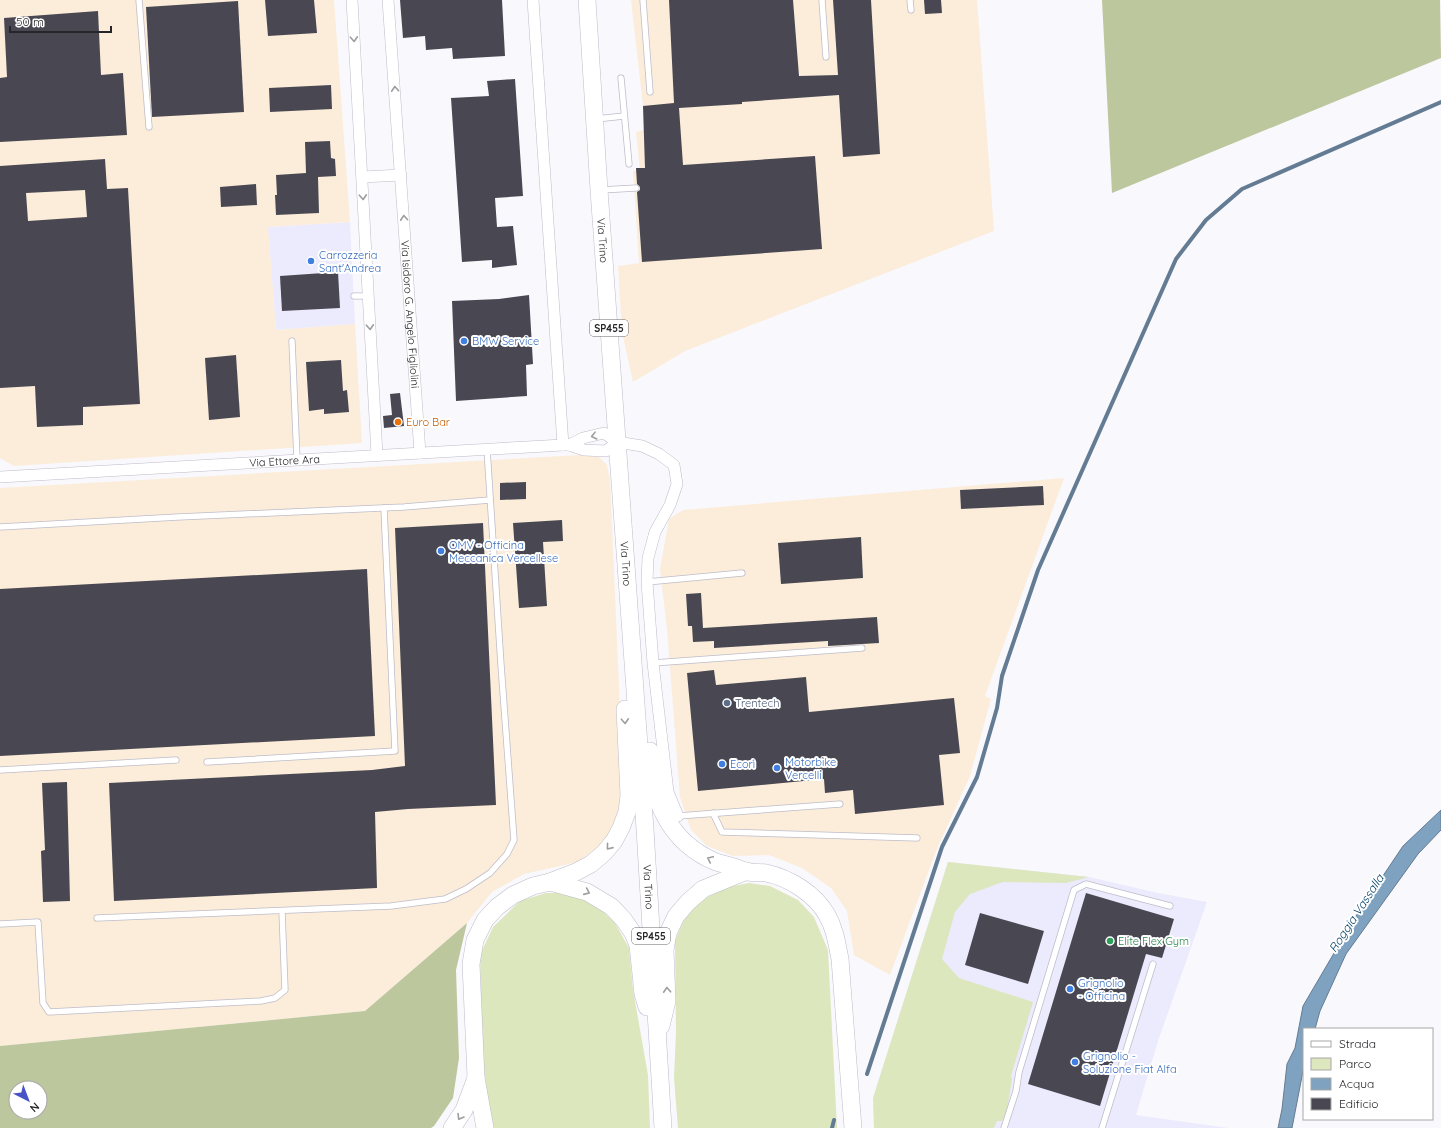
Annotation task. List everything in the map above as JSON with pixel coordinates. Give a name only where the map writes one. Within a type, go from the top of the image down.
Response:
[{"type":"main road","name":"Via Trino","points":[[587,0],[598,190],[645,829],[663,1128]]},
{"type":"main road","points":[[632,655],[646,702],[656,796],[664,815],[674,831],[687,845],[700,854],[717,862],[747,871],[784,878],[802,889],[815,900],[827,915],[835,934],[840,959],[853,1128]]},
{"type":"main road","points":[[485,1128],[476,1078],[471,964],[475,940],[485,920],[497,907],[513,895],[533,886],[550,882],[576,872],[591,864],[604,853],[614,841],[627,812],[629,795],[624,704],[632,655]]},
{"type":"main road","points":[[657,1042],[668,1001],[665,950],[668,933],[676,916],[688,902],[703,889],[747,871]]},
{"type":"main road","points":[[550,882],[581,890],[600,899],[612,907],[633,933],[638,945],[643,994],[657,1042]]},
{"type":"main road","points":[[452,1128],[464,1110],[476,1078]]},
{"type":"street","points":[[352,0],[377,455]]},
{"type":"street","name":"Via Isidoro G. Angelo Figliolini","points":[[388,0],[420,453]]},
{"type":"street","points":[[533,0],[566,445]]},
{"type":"street","points":[[362,178],[401,175]]},
{"type":"street","name":"Via Ettore Ara","points":[[0,477],[566,445],[584,450],[606,451],[617,442],[604,433],[583,438],[566,445]]},
{"type":"street","points":[[617,442],[642,446],[659,454],[674,465],[677,484],[670,505],[655,532],[648,558],[647,582],[653,663],[668,792],[678,816]]},
{"type":"lane","points":[[139,0],[149,127]]},
{"type":"lane","points":[[643,0],[650,92]]},
{"type":"lane","points":[[822,0],[826,57]]},
{"type":"lane","points":[[910,0],[911,10]]},
{"type":"lane","points":[[621,78],[629,164]]},
{"type":"lane","points":[[594,120],[624,116]]},
{"type":"lane","points":[[598,190],[636,188]]},
{"type":"lane","points":[[354,296],[368,296]]},
{"type":"lane","points":[[292,341],[297,460]]},
{"type":"lane","points":[[97,918],[391,906],[445,899],[466,889],[490,873],[507,854],[514,840],[487,449]]},
{"type":"lane","points":[[0,527],[384,508],[490,500]]},
{"type":"lane","points":[[207,762],[395,751],[384,508]]},
{"type":"lane","points":[[647,582],[742,573]]},
{"type":"lane","points":[[653,663],[862,648]]},
{"type":"lane","points":[[0,770],[176,760]]},
{"type":"lane","points":[[678,816],[840,804]]},
{"type":"lane","points":[[713,813],[722,832],[917,838]]},
{"type":"lane","points":[[1004,1128],[1016,1091],[1019,1072],[1074,890],[1086,884],[1170,906]]},
{"type":"lane","points":[[0,924],[38,922],[43,1003],[49,1012],[261,1001],[275,998],[285,990],[282,911]]},
{"type":"lane","points":[[1102,1128],[1153,964]]},
{"type":"shaded area","points":[[0,0],[334,0],[350,222],[268,227],[276,330],[355,324],[362,443],[14,466],[0,458]]},
{"type":"shaded area","points":[[631,0],[977,0],[994,231],[685,351],[633,382],[622,332],[618,266],[639,263],[633,171],[640,170],[636,132],[644,130],[643,106]]},
{"type":"shaded area","name":"Carrozzeria Sant'Andrea","points":[[350,222],[355,324],[276,330],[268,227]]},
{"type":"shaded area","points":[[580,455],[599,457],[607,465],[610,481],[624,801],[615,825],[600,845],[578,862],[524,874],[492,892],[467,923],[365,1011],[0,1046],[0,488]]},
{"type":"shaded area","points":[[1064,478],[985,696],[991,699],[970,776],[936,851],[890,975],[854,955],[847,911],[831,888],[802,868],[769,855],[733,856],[707,846],[691,830],[680,797],[667,629],[660,569],[669,519],[683,510]]},
{"type":"shaded area","points":[[948,862],[1089,877],[1158,893],[1207,902],[1158,1041],[1136,1115],[1228,1128],[874,1128],[873,1098]]},
{"type":"green space","points":[[1102,0],[1440,0],[1441,58],[1112,193]]},
{"type":"green space","points":[[948,862],[1089,877],[1066,883],[1003,882],[970,894],[955,912],[942,959],[959,978],[1033,1002],[1011,1076],[1012,1079],[1007,1110],[1002,1121],[997,1121],[994,1128],[874,1128],[873,1098]]},
{"type":"green space","points":[[749,883],[770,886],[798,900],[814,917],[828,950],[837,1128],[678,1128],[674,1078],[676,1032],[675,941],[686,915],[704,899],[728,887]]},
{"type":"green space","points":[[546,893],[563,893],[591,900],[615,923],[629,948],[633,990],[648,1075],[650,1128],[492,1128],[483,1073],[480,955],[493,927],[520,901]]},
{"type":"green space","points":[[467,923],[456,970],[459,1058],[453,1098],[434,1126],[431,1128],[0,1128],[0,1046],[365,1011]]},
{"type":"water","points":[[1441,810],[1441,830],[1418,854],[1346,954],[1320,1011],[1315,1028],[1303,1028],[1303,1071],[1292,1128],[1278,1128],[1282,1109],[1287,1064],[1295,1048],[1303,1006],[1354,919],[1403,846]]},
{"type":"building","points":[[265,0],[314,0],[317,33],[268,36]]},
{"type":"building","points":[[400,0],[502,0],[505,56],[453,59],[452,48],[426,50],[425,36],[403,38]]},
{"type":"building","points":[[669,0],[793,0],[799,76],[838,75],[833,0],[871,0],[880,154],[843,157],[839,95],[679,108],[683,165],[815,156],[822,249],[642,262],[637,192],[640,190],[640,187],[637,184],[636,168],[645,168],[643,106],[674,103]]},
{"type":"building","points":[[924,0],[941,0],[942,13],[925,14]]},
{"type":"building","points":[[238,1],[244,112],[152,117],[146,7]]},
{"type":"building","points":[[98,11],[101,75],[123,73],[127,135],[0,142],[0,78],[7,77],[4,18]]},
{"type":"building","points":[[515,79],[523,196],[495,198],[497,227],[513,226],[517,265],[492,268],[492,260],[462,262],[451,98],[489,96],[487,81]]},
{"type":"building","points":[[331,85],[332,109],[270,112],[269,88]]},
{"type":"building","points":[[330,141],[331,158],[335,159],[336,176],[318,177],[319,213],[276,215],[276,175],[306,173],[305,142]]},
{"type":"building","points":[[105,159],[107,189],[128,188],[140,404],[83,407],[83,425],[37,427],[35,386],[0,388],[0,166]],"holes":[[[85,190],[87,217],[28,221],[26,193]]]},
{"type":"building","points":[[256,184],[257,205],[221,207],[220,187]]},
{"type":"building","points":[[338,272],[340,308],[282,311],[280,276]]},
{"type":"building","points":[[529,295],[533,364],[526,365],[527,396],[456,401],[452,301],[499,299]]},
{"type":"building","points":[[236,355],[240,417],[209,420],[205,358]]},
{"type":"building","points":[[341,360],[343,391],[347,390],[349,412],[324,414],[324,409],[309,411],[306,362]]},
{"type":"building","points":[[400,393],[404,426],[384,428],[383,416],[392,415],[390,394]]},
{"type":"building","points":[[526,482],[526,499],[500,500],[500,483]]},
{"type":"building","points":[[1043,486],[1044,505],[961,509],[960,490]]},
{"type":"building","points":[[562,520],[563,541],[543,542],[547,606],[519,608],[513,523]]},
{"type":"building","points":[[483,523],[496,805],[375,812],[377,888],[114,901],[109,783],[372,770],[405,766],[395,528]]},
{"type":"building","points":[[861,537],[863,578],[781,584],[778,543]]},
{"type":"building","points":[[367,569],[375,736],[0,756],[0,589]]},
{"type":"building","points":[[701,593],[703,628],[877,617],[879,643],[828,646],[828,641],[714,648],[714,641],[693,642],[692,626],[688,626],[686,594]]},
{"type":"building","points":[[714,670],[716,685],[806,677],[809,712],[954,698],[960,753],[939,755],[944,805],[855,814],[853,790],[825,793],[824,779],[698,791],[687,673]]},
{"type":"building","points":[[67,782],[70,901],[43,902],[41,851],[45,850],[42,783]]},
{"type":"building","points":[[1086,893],[1174,919],[1162,958],[1146,954],[1100,1106],[1028,1084]]},
{"type":"building","points":[[980,913],[1044,931],[1028,984],[965,965]]},
{"type":"waterway","points":[[867,1074],[942,847],[977,777],[997,708],[1002,676],[1038,570],[1176,259],[1206,220],[1242,189],[1441,102]]},
{"type":"waterway","points":[[832,1128],[834,1120]]},
{"type":"place","name":"Carrozzeria Sant'Andrea","points":[[311,261]]},
{"type":"place","name":"BMW Service","points":[[464,341]]},
{"type":"place","name":"Euro Bar","points":[[398,422]]},
{"type":"place","name":"OMV - Officina Meccanica Vercellese","points":[[441,551]]},
{"type":"place","name":"Trentech","points":[[727,703]]},
{"type":"place","name":"Ecorì","points":[[722,764]]},
{"type":"place","name":"Motorbike Vercelli","points":[[777,768]]},
{"type":"place","name":"Elite Flex Gym","points":[[1110,941]]},
{"type":"place","name":"Grignolio - Officina","points":[[1070,989]]},
{"type":"place","name":"Grignolio - Soluzione Fiat Alfa","points":[[1075,1062]]},
{"type":"water label","name":"Roggia Vassalla","points":[[1356,913]]}]
